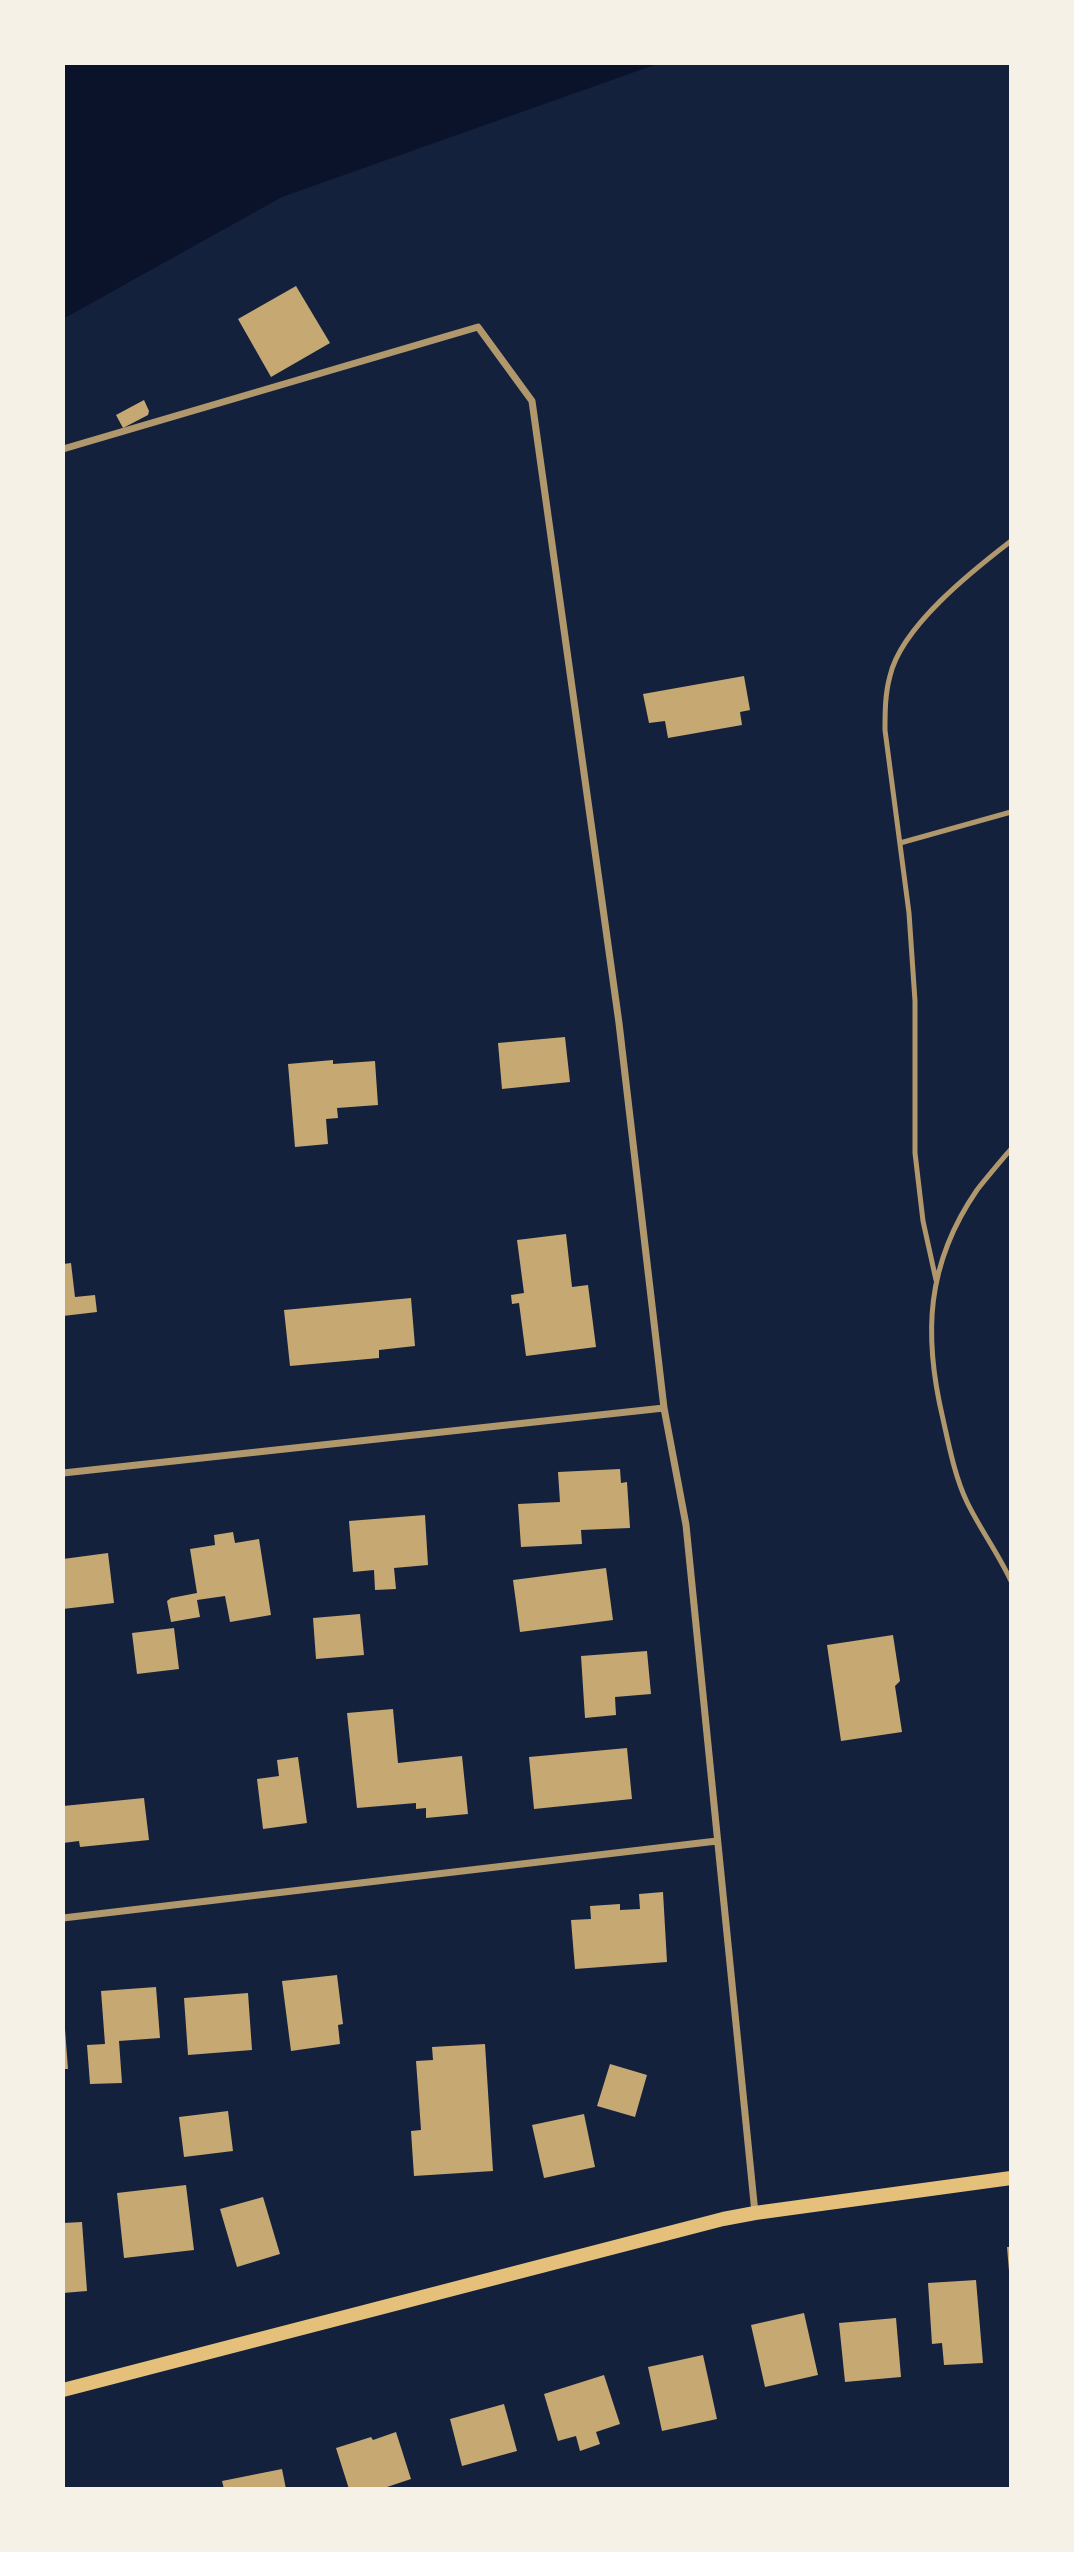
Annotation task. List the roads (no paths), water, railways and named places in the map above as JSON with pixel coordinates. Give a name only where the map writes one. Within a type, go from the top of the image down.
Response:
[{"type":"main road","points":[[63,2390],[755,2213],[1011,2178]]},
{"type":"street","points":[[63,449],[478,327],[533,401],[619,1023],[664,1408],[686,1525],[755,2213]]},
{"type":"street","points":[[63,1473],[664,1408]]},
{"type":"street","points":[[63,1918],[717,1841]]},
{"type":"lane","points":[[936,1280],[923,1221],[915,1153],[915,1001],[909,913],[885,730],[886,703],[890,674],[901,650],[920,624],[970,574],[1011,541]]},
{"type":"lane","points":[[900,843],[1011,812]]},
{"type":"lane","points":[[1011,1149],[977,1191],[952,1234],[936,1280],[930,1332],[936,1390],[966,1500],[1011,1581]]},
{"type":"water","points":[[63,63],[660,63],[282,197],[63,319]]}]
